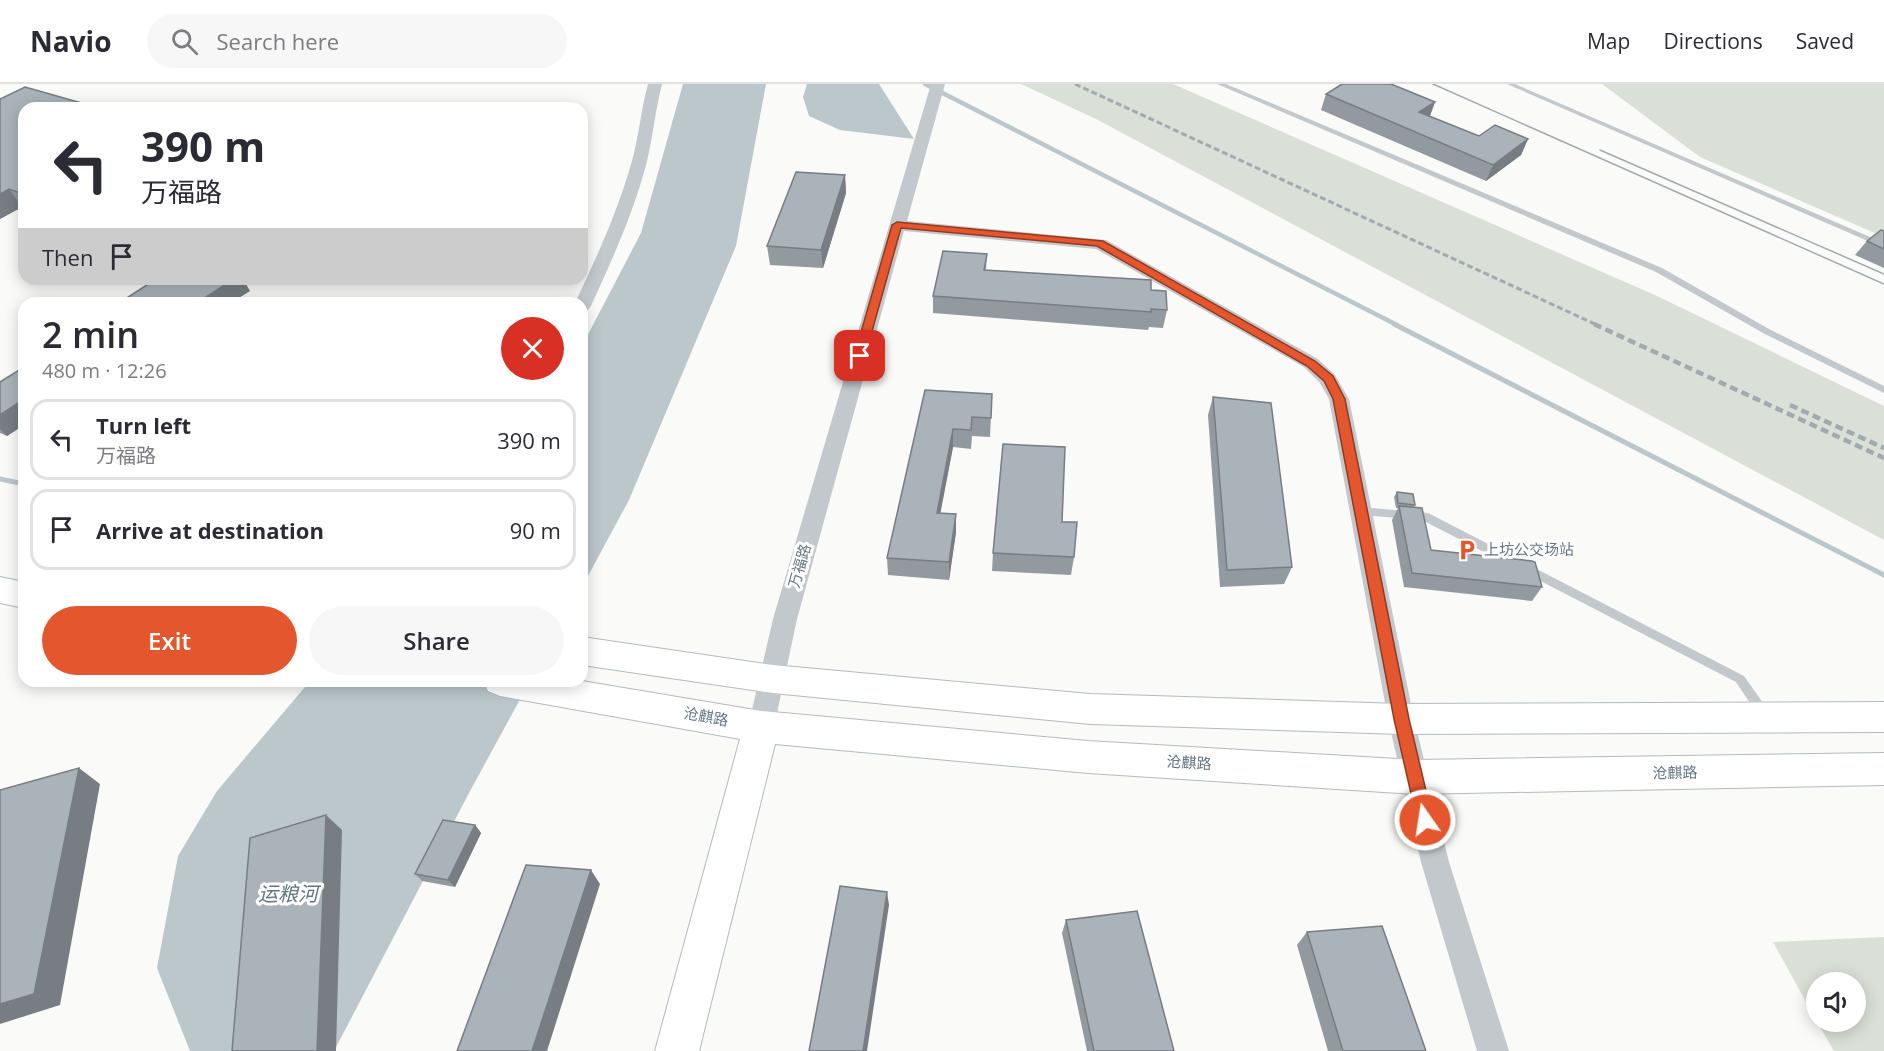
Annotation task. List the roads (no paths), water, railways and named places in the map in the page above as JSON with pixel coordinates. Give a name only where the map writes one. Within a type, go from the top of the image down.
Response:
[{"type":"main road","points":[[0,590],[18,594]]},
{"type":"main road","points":[[588,652],[772,679],[1090,709],[1401,719],[1884,717]]},
{"type":"main road","name":"沧麒路","points":[[535,687],[761,726],[1088,757],[1415,777],[1884,769]]},
{"type":"main road","name":"万福路","points":[[677,1051],[761,726]]},
{"type":"street","points":[[586,297],[634,182],[645,140],[655,84]]},
{"type":"street","name":"万福路","points":[[761,726],[785,619],[938,84]]},
{"type":"street","points":[[897,225],[1100,244],[1311,363],[1328,379],[1339,399],[1401,719],[1435,862],[1493,1051]]},
{"type":"lane","points":[[1220,84],[1659,270],[1766,331],[1884,390]]},
{"type":"lane","points":[[1510,84],[1884,246]]},
{"type":"lane","points":[[1361,511],[1424,516],[1740,679],[1766,717]]},
{"type":"water","points":[[683,84],[766,84],[736,246],[629,500],[588,576],[588,335],[641,233]]},
{"type":"water","points":[[807,84],[879,84],[914,139],[840,130],[809,116],[803,97]]},
{"type":"water","name":"运粮河","points":[[305,687],[527,687],[334,1051],[190,1051],[157,968],[178,856],[217,791]]},
{"type":"waterway","points":[[925,84],[1397,325]]},
{"type":"waterway","points":[[1394,324],[1884,575]]},
{"type":"waterway","points":[[0,479],[18,483]]},
{"type":"tram line","points":[[1433,84],[1884,284]]},
{"type":"tram line","points":[[1600,150],[1884,274]]},
{"type":"railway","points":[[1075,84],[1597,325]]},
{"type":"railway","points":[[1594,324],[1884,458]]},
{"type":"railway","points":[[1790,405],[1884,448]]},
{"type":"place","name":"上坊公交场站","points":[[1467,550]]}]
